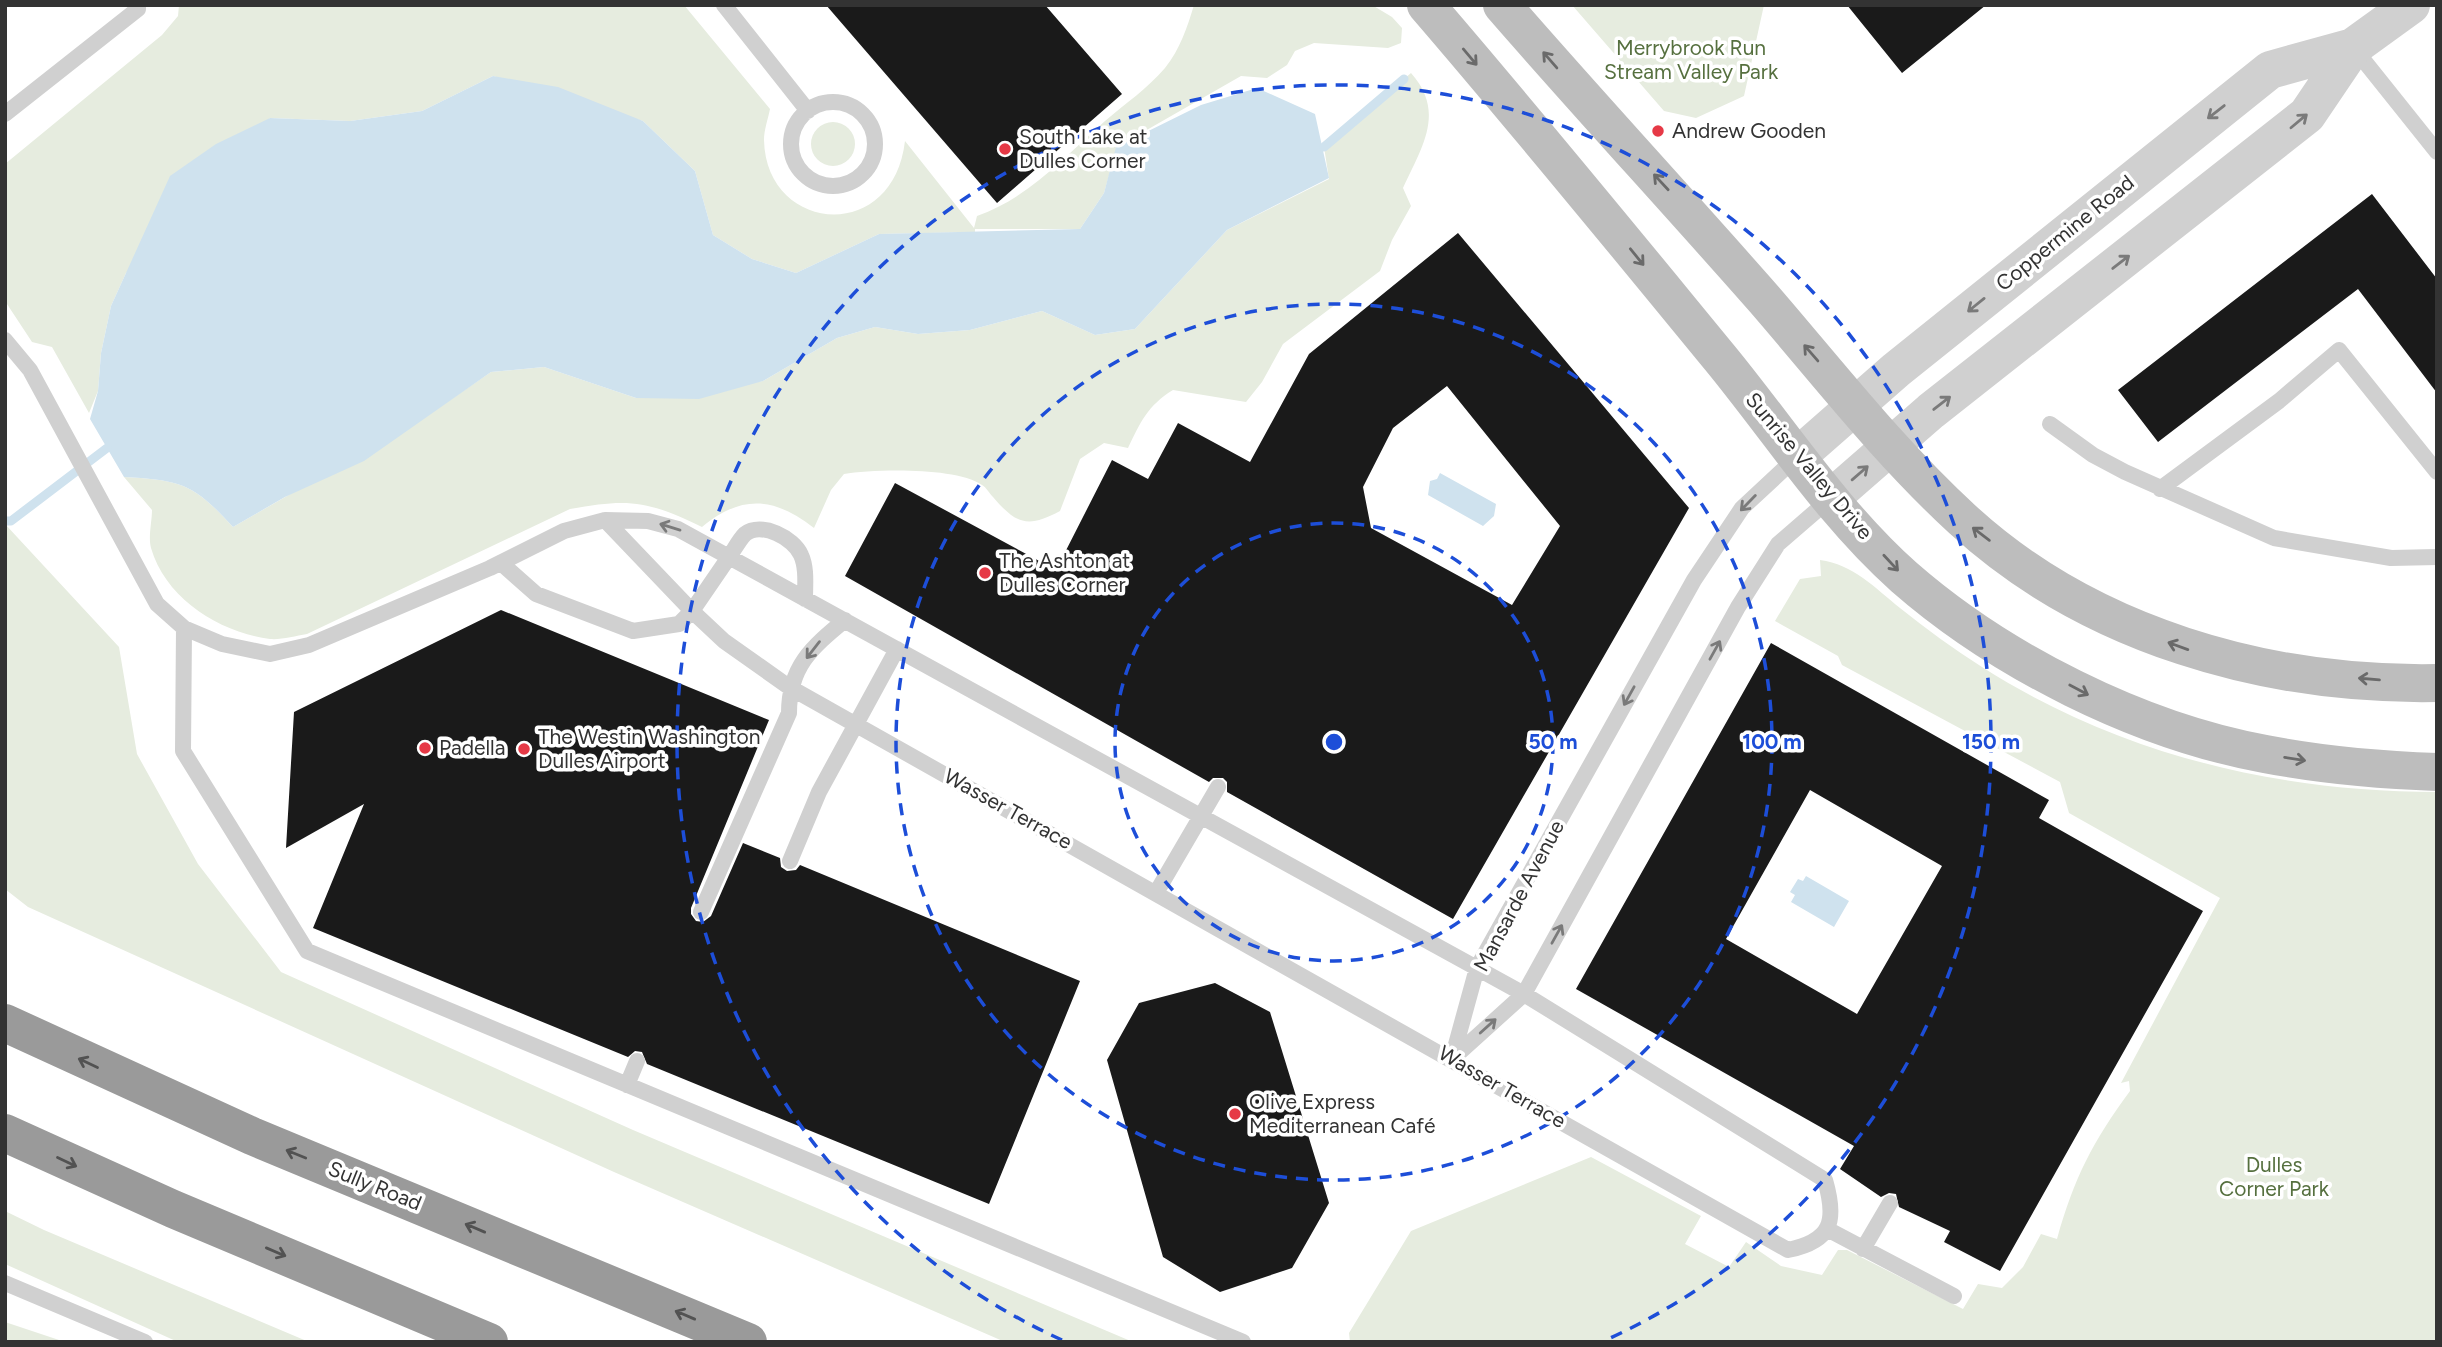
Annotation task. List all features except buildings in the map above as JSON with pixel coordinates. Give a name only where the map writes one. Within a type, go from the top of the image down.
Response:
[{"type":"highway","name":"Sully Road","points":[[5,1023],[252,1136],[748,1342]]},
{"type":"highway","points":[[5,1133],[162,1204],[489,1342]]},
{"type":"main road","name":"Sunrise Valley Drive","points":[[1426,5],[1578,186],[1830,499],[1903,576],[1959,619],[2086,695],[2180,731],[2261,754],[2353,768],[2437,772]]},
{"type":"main road","points":[[1502,5],[1670,192],[1890,447],[1964,522],[2011,558],[2073,598],[2137,631],[2197,652],[2254,665],[2334,676],[2437,683]]},
{"type":"street","name":"Coppermine Road","points":[[1830,499],[1890,447],[2306,115],[2353,47],[2411,5]]},
{"type":"street","name":"Coppermine Road","points":[[1798,456],[1854,405],[2162,154],[2270,70],[2353,47]]},
{"type":"lane","points":[[5,114],[138,9],[138,5]]},
{"type":"lane","points":[[724,5],[808,111]]},
{"type":"lane","points":[[2353,47],[2437,152]]},
{"type":"lane","points":[[830,102],[846,103],[861,111],[871,124],[875,140],[874,153],[869,166],[858,178],[844,185],[820,184],[808,179],[797,166],[791,146],[794,128],[808,111],[830,102]]},
{"type":"lane","points":[[5,340],[30,370],[157,604],[184,628],[222,644],[270,654],[309,645],[500,563],[564,531],[605,520],[648,521],[678,529],[1524,994],[1825,1180],[1832,1206],[1827,1229],[1954,1296]]},
{"type":"lane","points":[[2160,489],[2279,401],[2339,350],[2437,471]]},
{"type":"lane","points":[[2050,424],[2093,455],[2160,489],[2274,538],[2391,558],[2437,556]]},
{"type":"lane","name":"Mansarde Avenue","points":[[1452,1059],[1477,968],[1694,580],[1742,508],[1798,456]]},
{"type":"lane","points":[[1452,1059],[1524,994],[1738,607],[1779,544],[1830,499]]},
{"type":"lane","name":"Wasser Terrace","points":[[605,520],[724,641],[789,687],[1788,1250],[1812,1245],[1827,1229]]},
{"type":"lane","points":[[500,563],[536,594],[633,631],[679,624],[692,611],[745,534],[756,530],[769,530],[801,554],[805,599]]},
{"type":"lane","points":[[701,912],[789,713],[789,687],[814,646],[845,620]]},
{"type":"lane","points":[[184,628],[183,751],[307,951],[1243,1342]]},
{"type":"lane","points":[[790,861],[820,792],[897,649]]},
{"type":"lane","points":[[1156,893],[1218,787]]},
{"type":"lane","points":[[627,1085],[637,1061]]},
{"type":"lane","points":[[1863,1249],[1890,1203]]},
{"type":"lane","points":[[5,1283],[145,1342]]},
{"type":"green space","points":[[179,5],[684,5],[770,109],[764,140],[770,171],[785,194],[806,209],[831,214],[856,211],[878,198],[896,175],[905,141],[974,228],[977,216],[996,208],[1030,187],[1158,76],[1179,46],[1194,5],[1372,5],[1392,17],[1402,28],[1401,43],[1388,48],[1314,43],[1295,51],[1287,65],[1267,78],[1241,76],[1117,147],[1104,193],[1080,229],[975,229],[975,232],[879,234],[796,273],[752,259],[713,235],[695,171],[643,121],[493,76],[422,111],[350,121],[270,118],[126,273],[111,306],[101,353],[98,391],[89,413],[52,347],[32,342],[5,301],[5,164],[162,35],[178,16]]},
{"type":"green space","name":"Merrybrook Run Stream Valley Park","points":[[1572,5],[1764,5],[1744,96],[1696,118],[1664,111]]},
{"type":"green space","points":[[1411,73],[1427,102],[1427,130],[1403,188],[1411,206],[1392,240],[1380,271],[1283,344],[1262,382],[1246,402],[1173,390],[1151,408],[1128,448],[1104,443],[1080,459],[1060,511],[1039,520],[1024,521],[1016,518],[983,486],[970,479],[915,471],[844,474],[831,490],[814,528],[772,505],[744,505],[731,509],[702,527],[667,512],[638,504],[608,504],[570,509],[307,634],[270,639],[232,629],[214,621],[197,610],[169,583],[151,548],[152,510],[124,477],[160,480],[185,487],[208,501],[233,527],[428,415],[491,372],[544,367],[636,398],[763,381],[837,338],[875,327],[918,334],[970,330],[1042,311],[1095,335],[1135,329],[1227,230],[1329,179],[1324,147]]},
{"type":"green space","points":[[833,122],[849,128],[855,144],[849,160],[833,166],[817,160],[811,144],[817,128]]},
{"type":"green space","points":[[5,524],[119,647],[137,754],[198,864],[281,972],[633,1130],[1133,1342],[1005,1342],[614,1172],[28,907],[5,889]]},
{"type":"green space","name":"Dulles Corner Park","points":[[1820,560],[1843,566],[1853,572],[1951,646],[2034,697],[2088,723],[2144,745],[2200,762],[2317,785],[2437,792],[2437,1342],[1350,1342],[1349,1333],[1411,1231],[1591,1157],[1701,1216],[1685,1244],[1729,1267],[1746,1242],[1781,1266],[1822,1275],[1838,1250],[1847,1250],[1963,1309],[1978,1284],[2002,1288],[2023,1267],[2041,1234],[2057,1239],[2070,1197],[2086,1161],[2130,1091],[2129,1081],[2121,1083],[2220,898],[2069,813],[2060,782],[1842,665],[1838,656],[1775,621],[1800,579],[1821,576]]},
{"type":"green space","points":[[5,1211],[309,1342],[178,1342],[5,1264]]},
{"type":"green space","points":[[5,1322],[65,1342],[5,1342]]},
{"type":"water","points":[[493,76],[558,87],[643,121],[695,171],[713,235],[752,259],[796,273],[879,234],[1080,229],[1104,193],[1116,147],[1201,105],[1257,88],[1315,114],[1329,178],[1227,230],[1135,329],[1095,335],[1042,311],[970,330],[918,334],[875,327],[837,338],[763,381],[699,399],[636,398],[544,367],[491,372],[364,461],[285,497],[233,527],[208,501],[185,487],[160,480],[124,477],[90,419],[98,391],[101,353],[111,306],[170,176],[216,144],[270,118],[350,121],[422,111]]},
{"type":"water","points":[[1440,473],[1496,504],[1494,516],[1483,526],[1428,495],[1430,481],[1437,479]]},
{"type":"water","points":[[1806,876],[1849,901],[1834,927],[1791,902],[1795,895],[1790,892],[1798,879],[1803,881]]},
{"type":"waterway","points":[[1324,147],[1404,79]]},
{"type":"waterway","points":[[5,521],[11,521],[107,448]]},
{"type":"place","name":"Andrew Gooden","points":[[1658,131]]},
{"type":"place","name":"South Lake at Dulles Corner","points":[[1005,149]]},
{"type":"place","name":"The Ashton at Dulles Corner","points":[[985,573]]},
{"type":"place","name":"Padella","points":[[425,748]]},
{"type":"place","name":"The Westin Washington Dulles Airport","points":[[524,749]]},
{"type":"place","name":"Olive Express Mediterranean Café","points":[[1235,1114]]}]
